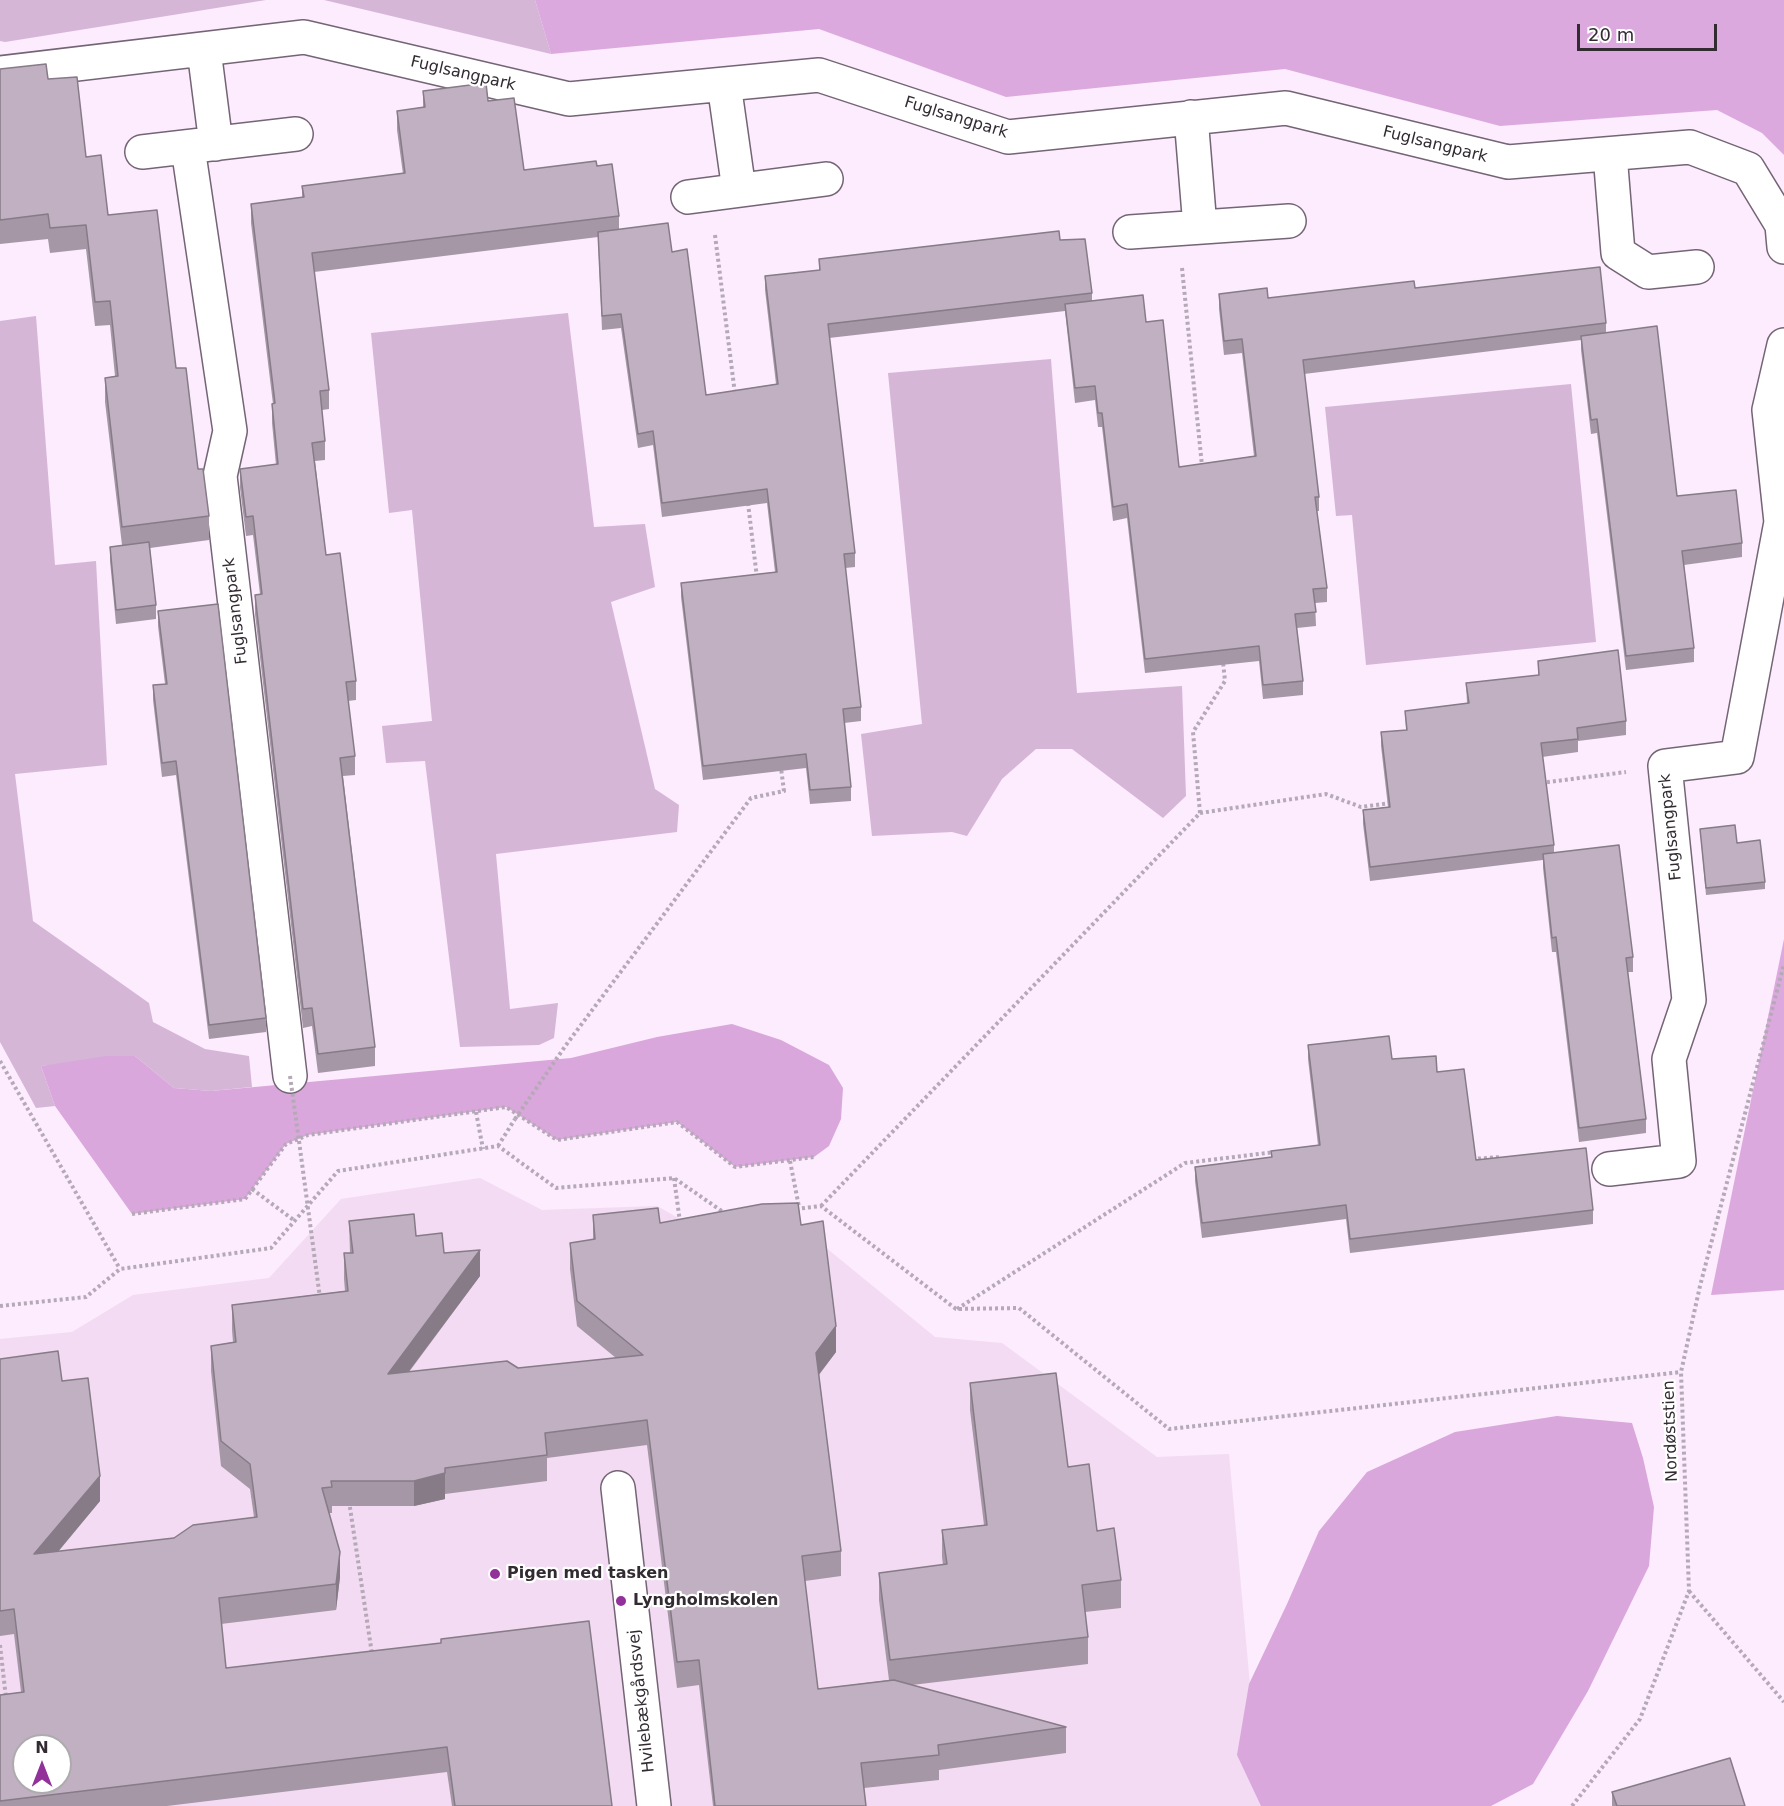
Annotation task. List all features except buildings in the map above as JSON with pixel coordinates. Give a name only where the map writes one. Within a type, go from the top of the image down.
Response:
[{"type":"street","name":"Fuglsangpark","points":[[0,73],[304,37],[569,99],[819,75],[1008,137],[1286,108],[1508,162],[1690,147],[1748,169],[1782,225],[1784,247]]},
{"type":"street","name":"Fuglsangpark","points":[[204,50],[202,146],[230,431],[220,476],[290,1076]]},
{"type":"street","points":[[724,84],[712,194],[826,179]]},
{"type":"street","points":[[1189,228],[1191,117]]},
{"type":"street","points":[[142,152],[296,134]]},
{"type":"street","points":[[1610,154],[1618,253],[1648,272],[1697,267]]},
{"type":"street","points":[[1130,232],[1289,221]]},
{"type":"street","name":"Fuglsangpark","points":[[1609,1169],[1679,1161],[1669,1059],[1689,1000],[1665,766],[1737,757],[1781,522],[1769,410],[1784,345]]},
{"type":"street","name":"Hvilebækgårdsvej","points":[[618,1488],[654,1806]]},
{"type":"path","points":[[712,194],[736,405]]},
{"type":"path","points":[[1189,228],[1202,467]]},
{"type":"path","points":[[748,499],[758,580]]},
{"type":"path","points":[[1200,813],[1193,732],[1225,681],[1222,657]]},
{"type":"path","points":[[1536,783],[1665,766]]},
{"type":"path","points":[[0,1306],[86,1297],[120,1269],[271,1248],[338,1172],[498,1146],[566,1045],[751,798],[784,791],[781,768]]},
{"type":"path","points":[[789,1210],[821,1206],[1200,813],[1326,794],[1361,807],[1396,802]]},
{"type":"path","name":"Nordøststien","points":[[1572,1806],[1640,1719],[1689,1591],[1681,1372],[1700,1286],[1784,964]]},
{"type":"path","points":[[0,1061],[120,1269]]},
{"type":"path","points":[[290,1076],[320,1302]]},
{"type":"path","points":[[132,1214],[245,1199],[286,1144],[308,1135],[506,1107],[557,1140],[677,1122],[735,1167],[814,1157]]},
{"type":"path","points":[[476,1112],[483,1149]]},
{"type":"path","points":[[498,1146],[556,1188],[674,1178],[727,1215]]},
{"type":"path","points":[[956,1309],[1185,1163],[1286,1150]]},
{"type":"path","points":[[1466,1159],[1511,1157]]},
{"type":"path","points":[[790,1161],[799,1209]]},
{"type":"path","points":[[674,1178],[680,1224]]},
{"type":"path","points":[[252,1189],[295,1221]]},
{"type":"path","points":[[821,1206],[956,1309],[1019,1308],[1169,1429],[1681,1372]]},
{"type":"path","points":[[348,1489],[373,1665]]},
{"type":"path","points":[[1689,1591],[1784,1702]]},
{"type":"path","points":[[0,1645],[7,1707]]},
{"type":"shaded area","points":[[0,0],[266,0],[5,42],[0,41]]},
{"type":"shaded area","points":[[324,0],[535,0],[551,54]]},
{"type":"shaded area","points":[[535,0],[1784,0],[1784,155],[1762,133],[1717,110],[1500,126],[1285,69],[1006,97],[819,29],[551,54]]},
{"type":"shaded area","points":[[568,313],[594,527],[645,524],[655,587],[611,602],[655,789],[679,805],[677,832],[496,854],[510,1009],[558,1003],[554,1038],[539,1045],[460,1047],[425,761],[386,763],[382,726],[432,721],[412,510],[389,513],[371,333]]},
{"type":"shaded area","points":[[36,316],[55,565],[96,561],[107,765],[15,774],[33,921],[149,1003],[153,1022],[205,1049],[249,1056],[252,1087],[211,1091],[174,1088],[135,1056],[41,1066],[55,1106],[36,1108],[0,1042],[0,321]]},
{"type":"shaded area","points":[[1051,359],[1077,693],[1182,686],[1186,796],[1163,818],[1072,749],[1036,749],[1002,779],[967,836],[952,832],[872,836],[861,734],[922,724],[888,373]]},
{"type":"shaded area","points":[[1571,384],[1596,642],[1366,665],[1352,515],[1336,516],[1325,407]]},
{"type":"shaded area","points":[[1784,939],[1784,1290],[1711,1295]]},
{"type":"shaded area","points":[[732,1024],[781,1040],[829,1065],[843,1088],[841,1119],[829,1146],[814,1157],[735,1167],[677,1122],[557,1140],[506,1107],[308,1135],[286,1144],[245,1199],[132,1214],[55,1106],[41,1066],[106,1056],[135,1056],[174,1088],[211,1091],[571,1058],[657,1037]]},
{"type":"shaded area","name":"Lyngholmskolen","points":[[480,1178],[542,1210],[657,1206],[705,1233],[808,1233],[935,1337],[1002,1343],[1157,1457],[1229,1454],[1261,1806],[0,1806],[0,1339],[72,1332],[133,1295],[269,1278],[341,1199]]},
{"type":"shaded area","points":[[1557,1416],[1632,1423],[1654,1507],[1649,1566],[1588,1691],[1533,1784],[1491,1806],[1261,1806],[1237,1755],[1249,1684],[1319,1531],[1367,1472],[1455,1432]]},
{"type":"place","name":"Pigen med tasken","points":[[495,1574]]},
{"type":"place","name":"Lyngholmskolen","points":[[621,1601]]}]
